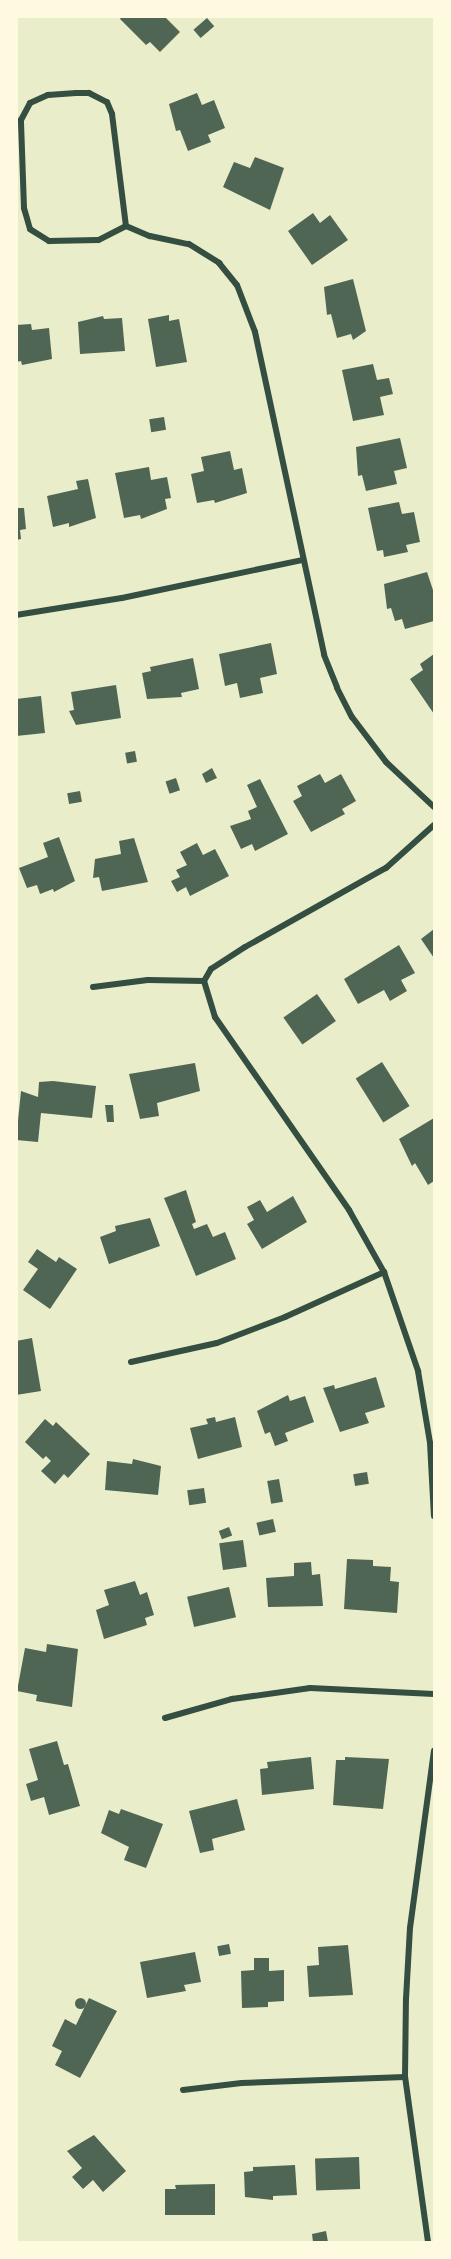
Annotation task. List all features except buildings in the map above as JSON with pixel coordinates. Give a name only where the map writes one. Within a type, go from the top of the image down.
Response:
[{"type":"street","points":[[126,226],[112,114],[106,102],[89,93],[76,93],[48,95],[30,103],[21,120],[24,208],[30,229],[49,241],[98,240],[126,226],[150,236],[189,244],[219,263],[242,292],[255,332],[324,655],[352,717],[386,762],[435,807]]},
{"type":"street","points":[[16,615],[122,598],[303,560]]},
{"type":"street","points":[[204,981],[212,969],[245,947],[386,868],[435,825]]},
{"type":"street","points":[[93,987],[148,980],[204,981]]},
{"type":"street","points":[[204,981],[215,1017],[349,1210],[384,1272],[418,1371],[430,1443],[435,1516]]},
{"type":"street","points":[[131,1362],[217,1343],[285,1317],[384,1272]]},
{"type":"street","points":[[165,1718],[231,1700],[310,1688],[435,1694]]},
{"type":"street","points":[[428,2242],[405,2077],[411,1928],[435,1751]]},
{"type":"street","points":[[183,2090],[242,2083],[405,2077]]}]
